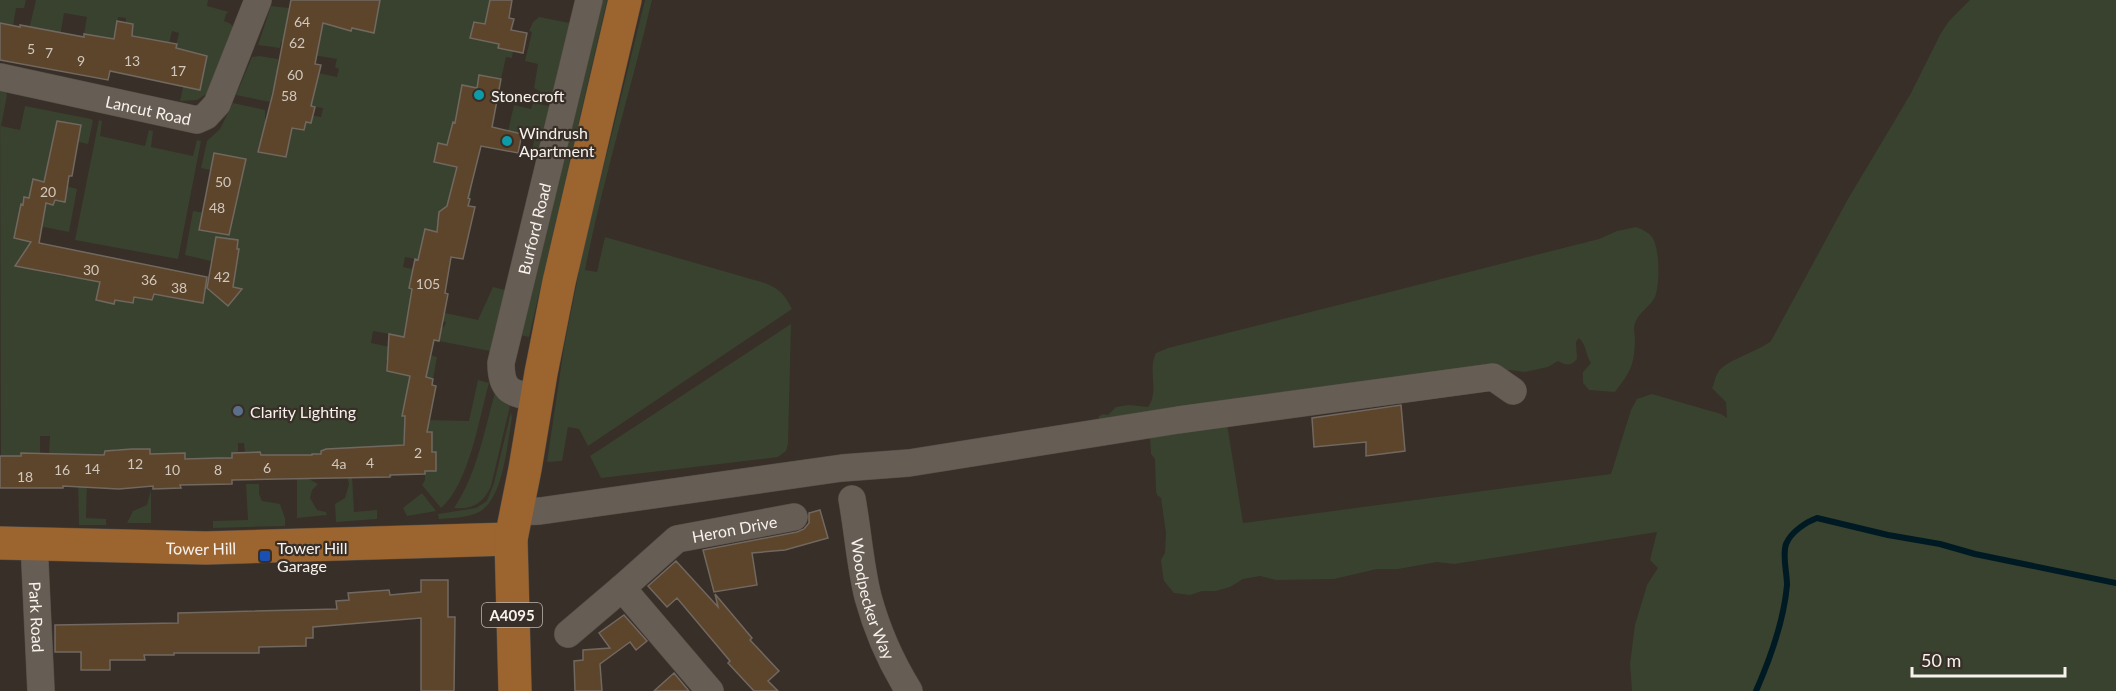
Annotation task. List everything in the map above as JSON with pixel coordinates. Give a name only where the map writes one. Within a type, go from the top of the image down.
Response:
[{"type":"main road","points":[[514,526],[573,217],[625,0]]},
{"type":"main road","name":"Tower Hill","points":[[0,543],[206,548],[514,526]]},
{"type":"main road","name":"A4095","points":[[514,526],[515,691]]},
{"type":"street","name":"Lancut Road","points":[[0,77],[197,120],[217,104],[258,0]]},
{"type":"street","name":"Burford Road","points":[[537,397],[518,395],[508,389],[501,372],[501,363],[589,0]]},
{"type":"street","points":[[514,526],[540,511],[842,468],[909,463],[1178,420],[1493,377],[1513,391]]},
{"type":"street","name":"Woodpecker Way","points":[[852,500],[870,605],[881,637],[909,691]]},
{"type":"street","name":"Heron Drive","points":[[568,634],[677,539],[794,517]]},
{"type":"street","name":"Park Road","points":[[34,543],[41,691]]},
{"type":"street","points":[[621,588],[710,691]]},
{"type":"green space","points":[[0,0],[26,0],[24,8],[16,8],[13,26],[0,23]]},
{"type":"green space","points":[[36,0],[208,0],[207,6],[229,12],[224,21],[234,27],[208,93],[197,100],[180,101],[184,83],[193,84],[193,89],[200,90],[205,65],[190,52],[181,50],[173,58],[179,33],[172,31],[169,44],[127,49],[133,24],[126,22],[126,18],[118,17],[113,54],[88,45],[84,34],[87,17],[64,13],[59,43],[29,29]]},
{"type":"green space","points":[[339,0],[490,0],[485,24],[474,22],[470,38],[499,44],[498,48],[513,51],[512,58],[506,57],[501,79],[479,75],[477,88],[462,85],[459,102],[463,124],[453,122],[447,145],[435,162],[474,172],[470,199],[450,194],[446,210],[439,212],[442,233],[425,229],[421,250],[452,257],[450,266],[405,257],[403,267],[426,272],[413,289],[445,313],[478,320],[493,287],[505,290],[495,352],[439,341],[441,328],[446,322],[409,310],[404,333],[412,338],[373,331],[371,343],[437,357],[433,379],[426,377],[428,365],[386,360],[387,371],[410,376],[426,420],[469,421],[478,380],[489,383],[472,450],[451,497],[441,508],[422,485],[425,480],[425,471],[436,471],[436,452],[432,452],[431,432],[404,433],[404,450],[393,450],[392,477],[390,477],[389,446],[312,454],[307,478],[318,484],[312,490],[310,498],[317,510],[326,512],[327,515],[297,518],[297,479],[294,479],[293,455],[251,453],[246,462],[244,443],[238,443],[238,454],[232,454],[232,458],[219,458],[185,466],[185,453],[155,454],[153,486],[147,487],[146,468],[151,468],[150,449],[115,449],[115,488],[49,455],[50,436],[40,436],[40,454],[20,464],[1,457],[0,89],[7,95],[1,126],[20,130],[25,106],[93,121],[88,144],[75,141],[77,130],[81,130],[81,125],[57,121],[51,154],[71,169],[48,164],[44,182],[33,180],[29,198],[25,197],[23,201],[53,205],[66,186],[77,189],[69,232],[39,226],[45,209],[21,205],[14,238],[30,242],[29,250],[38,252],[34,270],[66,277],[71,255],[83,257],[79,278],[100,282],[102,301],[114,303],[118,285],[145,291],[144,299],[152,300],[154,293],[206,283],[215,285],[234,283],[239,249],[215,245],[215,262],[185,255],[193,211],[206,213],[204,224],[200,223],[199,230],[224,234],[233,190],[240,191],[242,177],[201,168],[207,141],[220,129],[233,103],[265,110],[265,121],[268,122],[264,144],[259,144],[258,152],[286,157],[293,119],[308,115],[321,117],[323,108],[297,104],[301,81],[316,84],[318,73],[337,77],[339,69],[335,67],[337,59],[307,54],[313,23]]},
{"type":"green space","points":[[596,0],[607,0],[529,337],[515,334]]},
{"type":"green space","points":[[645,0],[652,0],[600,202],[585,270],[597,272],[605,237],[765,283],[782,293],[792,309],[588,446],[579,429],[568,427],[562,461],[547,462],[564,347],[584,246]]},
{"type":"green space","points":[[1970,0],[2116,0],[2116,691],[1632,691],[1630,664],[1635,625],[1647,585],[1658,568],[1650,560],[1657,532],[1454,564],[1437,562],[1398,569],[1377,569],[1334,579],[1276,580],[1260,576],[1243,579],[1230,587],[1216,591],[1202,591],[1190,595],[1174,593],[1164,581],[1161,560],[1165,553],[1166,533],[1161,498],[1156,491],[1155,459],[1151,454],[1150,437],[1227,424],[1243,523],[1611,474],[1631,410],[1637,399],[1652,394],[1721,414],[1727,418],[1726,402],[1712,388],[1717,374],[1726,365],[1771,341],[1848,199],[1910,95],[1941,33],[1949,21]]},
{"type":"green space","points":[[271,6],[289,8],[287,18],[290,19],[285,42],[281,42],[280,48],[258,45]]},
{"type":"green space","points":[[539,17],[575,24],[558,96],[547,95],[534,88],[538,64],[525,61],[532,32],[529,31],[533,22]]},
{"type":"green space","points":[[252,57],[278,59],[277,70],[280,71],[275,93],[272,93],[270,102],[236,95]]},
{"type":"green space","points":[[533,103],[555,107],[543,157],[531,155],[535,136],[508,131],[514,105],[531,109]]},
{"type":"green space","points":[[99,120],[102,121],[100,136],[145,146],[149,130],[153,131],[151,147],[193,156],[197,140],[201,141],[178,259],[75,240]]},
{"type":"green space","points":[[1636,227],[1649,234],[1655,242],[1658,258],[1658,284],[1655,297],[1635,323],[1632,363],[1628,374],[1615,392],[1589,390],[1583,383],[1583,372],[1591,363],[1579,338],[1576,342],[1577,359],[1568,365],[1558,361],[1548,367],[1525,372],[1510,370],[1098,423],[1099,416],[1108,415],[1116,407],[1129,405],[1148,407],[1153,394],[1153,366],[1156,353],[1168,348],[1599,239],[1617,231]]},
{"type":"green space","points":[[791,324],[786,451],[778,457],[601,478],[590,456]]},
{"type":"green space","points":[[497,386],[510,406],[491,486],[485,497],[477,504],[466,508],[454,508],[475,465]]},
{"type":"green space","points":[[511,412],[512,418],[503,470],[494,495],[479,512],[439,519],[438,514],[476,508],[487,501],[494,483]]},
{"type":"green space","points":[[347,476],[352,476],[354,512],[377,510],[377,519],[336,522],[335,504],[345,498],[349,484]]},
{"type":"green space","points":[[78,481],[87,481],[86,518],[106,519],[106,525],[79,525]]},
{"type":"green space","points":[[246,484],[259,484],[262,501],[280,504],[285,526],[213,528],[213,521],[248,520]]},
{"type":"green space","points":[[151,490],[151,523],[127,523],[133,511],[147,505]]},
{"type":"green space","points":[[422,493],[436,511],[407,516],[403,508]]},
{"type":"building","points":[[291,0],[380,0],[374,33],[352,28],[351,31],[323,23],[315,64],[321,65],[311,106],[315,107],[311,123],[306,122],[304,130],[292,128],[286,157],[258,152],[273,93]]},
{"type":"building","points":[[490,0],[512,0],[509,18],[514,19],[511,30],[527,33],[523,53],[498,48],[499,44],[470,38],[474,22],[485,24]]},
{"type":"building","points":[[117,21],[133,24],[132,36],[177,44],[176,48],[207,56],[200,90],[110,71],[108,80],[0,60],[0,23],[84,37],[84,34],[114,39]]},
{"type":"building","points":[[479,75],[501,79],[492,127],[522,134],[518,153],[481,146],[468,198],[470,199],[468,206],[475,207],[463,259],[451,257],[445,293],[448,294],[439,341],[434,340],[426,377],[433,379],[432,385],[436,386],[427,432],[432,432],[432,452],[436,452],[436,471],[425,471],[425,474],[390,475],[390,477],[232,480],[232,484],[180,485],[181,488],[153,489],[153,486],[119,489],[63,486],[63,488],[0,488],[0,456],[21,456],[21,453],[104,455],[105,451],[150,449],[150,454],[185,453],[185,459],[232,458],[232,453],[260,452],[261,455],[312,455],[321,454],[321,451],[326,449],[404,445],[405,416],[402,416],[410,376],[387,371],[389,334],[404,337],[412,289],[409,288],[415,259],[418,260],[425,229],[437,232],[439,212],[447,206],[457,167],[434,162],[438,143],[447,145],[453,122],[455,123],[462,85],[477,88]]},
{"type":"building","points":[[57,121],[81,125],[65,202],[55,200],[53,205],[46,203],[39,243],[207,277],[203,303],[154,294],[152,300],[134,297],[133,303],[115,300],[114,304],[96,300],[100,282],[15,266],[31,242],[14,238],[21,204],[23,205],[24,197],[29,198],[33,179],[44,182]]},
{"type":"building","points":[[214,153],[246,159],[229,235],[199,230]]},
{"type":"building","points":[[216,237],[238,240],[237,249],[239,249],[233,287],[242,289],[228,306],[207,288]]},
{"type":"building","points":[[1401,405],[1405,451],[1366,456],[1366,442],[1314,447],[1312,418]]},
{"type":"building","points":[[820,510],[828,538],[785,550],[752,553],[757,585],[714,592],[703,550],[797,532],[809,523],[809,513]]},
{"type":"building","points":[[676,561],[718,607],[715,594],[752,638],[750,640],[779,671],[768,681],[778,691],[754,691],[728,663],[730,661],[677,598],[667,607],[648,586]]},
{"type":"building","points":[[421,580],[448,580],[448,617],[455,617],[454,691],[421,691],[421,618],[313,627],[313,638],[306,638],[306,646],[259,647],[259,653],[174,653],[174,655],[144,655],[145,660],[110,660],[110,670],[81,670],[81,652],[55,652],[55,625],[178,623],[178,613],[337,609],[336,601],[349,600],[348,593],[389,590],[390,595],[421,592]]},
{"type":"building","points":[[624,615],[647,641],[636,650],[630,642],[600,664],[602,691],[575,691],[574,661],[583,660],[583,650],[610,648],[599,633]]},
{"type":"building","points":[[674,673],[689,691],[654,691]]},
{"type":"waterway","points":[[1756,691],[1771,653],[1783,612],[1787,585],[1786,544],[1799,528],[1817,518],[2116,583]]},
{"type":"place","name":"Stonecroft","points":[[479,95]]},
{"type":"place","name":"Windrush Apartment","points":[[507,141]]},
{"type":"place","name":"Clarity Lighting","points":[[238,411]]},
{"type":"place","name":"Tower Hill Garage","points":[[265,556]]}]
